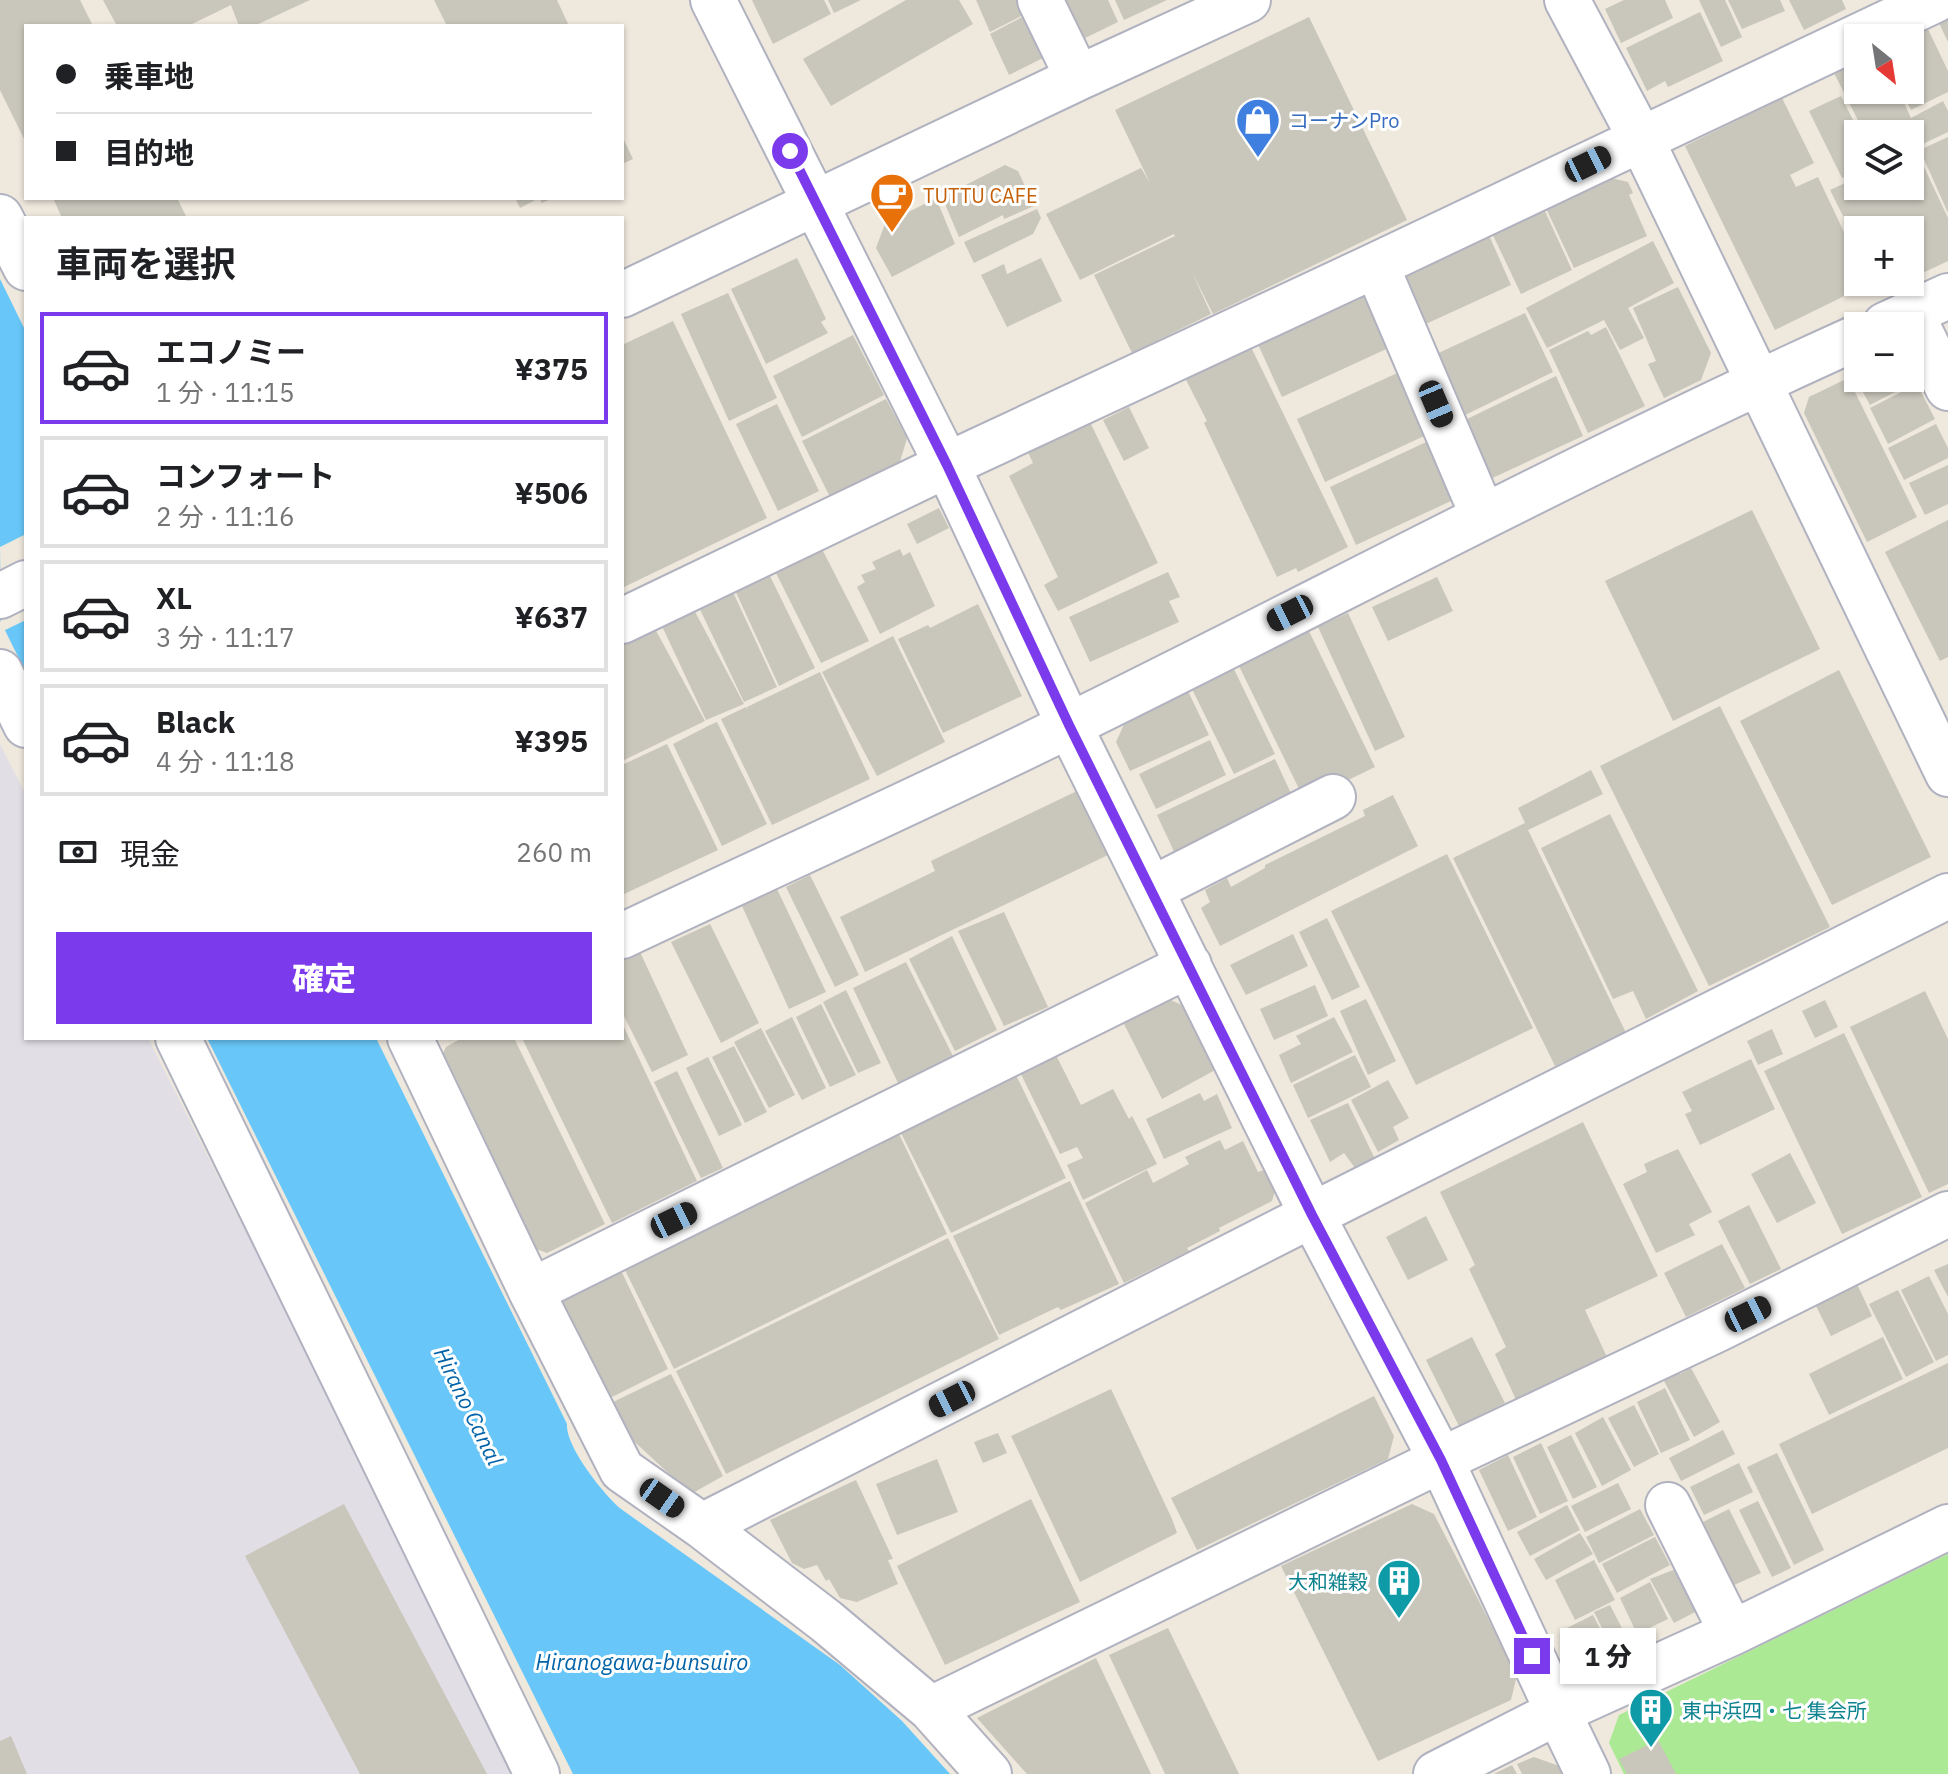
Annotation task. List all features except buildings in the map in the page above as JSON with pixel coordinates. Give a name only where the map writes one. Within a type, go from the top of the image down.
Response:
[{"type":"street","points":[[713,0],[947,465],[1069,725],[1312,1215],[1441,1460],[1588,1774]]},
{"type":"street","points":[[1040,0],[1078,78]]},
{"type":"street","points":[[624,294],[1248,0]]},
{"type":"street","points":[[1567,0],[1641,139],[1948,774]]},
{"type":"street","points":[[624,620],[1935,0]]},
{"type":"street","points":[[0,217],[24,264]]},
{"type":"street","points":[[1376,265],[1483,516]]},
{"type":"street","points":[[1924,334],[1948,388]]},
{"type":"street","points":[[624,935],[1069,725],[1483,516],[1844,343]]},
{"type":"street","points":[[0,596],[24,584]]},
{"type":"street","points":[[0,672],[24,721]]},
{"type":"street","points":[[1152,889],[1333,797]]},
{"type":"street","points":[[702,1526],[1948,896]]},
{"type":"street","points":[[531,1291],[1189,965]]},
{"type":"street","points":[[179,1040],[537,1774]]},
{"type":"street","points":[[411,1040],[531,1291],[622,1470],[702,1526],[826,1621],[931,1709],[989,1774]]},
{"type":"street","points":[[931,1709],[1441,1460],[1720,1328],[1948,1214]]},
{"type":"street","points":[[1668,1505],[1732,1633]]},
{"type":"street","points":[[1436,1774],[1558,1712],[1732,1633],[1948,1527]]},
{"type":"shaded area","points":[[0,744],[24,791],[24,1040],[149,1040],[519,1774],[0,1774]]},
{"type":"green space","points":[[1948,1554],[1948,1774],[1624,1774],[1609,1743],[1619,1715]]},
{"type":"water","points":[[0,279],[24,328],[24,669],[0,620]]},
{"type":"water","name":"Hiranogawa-bunsuiro","points":[[208,1040],[377,1040],[567,1424],[572,1445],[596,1482],[621,1509],[840,1665],[902,1721],[950,1774],[573,1774]]},
{"type":"pier","points":[[24,535],[24,621],[1,632],[0,547]]},
{"type":"place","name":"コーナンPro","points":[[1258,159]]},
{"type":"place","name":"TUTTU CAFE","points":[[892,234]]},
{"type":"place","name":"大和雑穀","points":[[1399,1620]]},
{"type":"place","name":"東中浜四・七 集会所","points":[[1651,1749]]},
{"type":"route","points":[[790,151],[947,465],[1069,725],[1312,1215],[1441,1460],[1532,1656]]},
{"type":"water label","name":"Hirano Canal","points":[[469,1406]]}]
